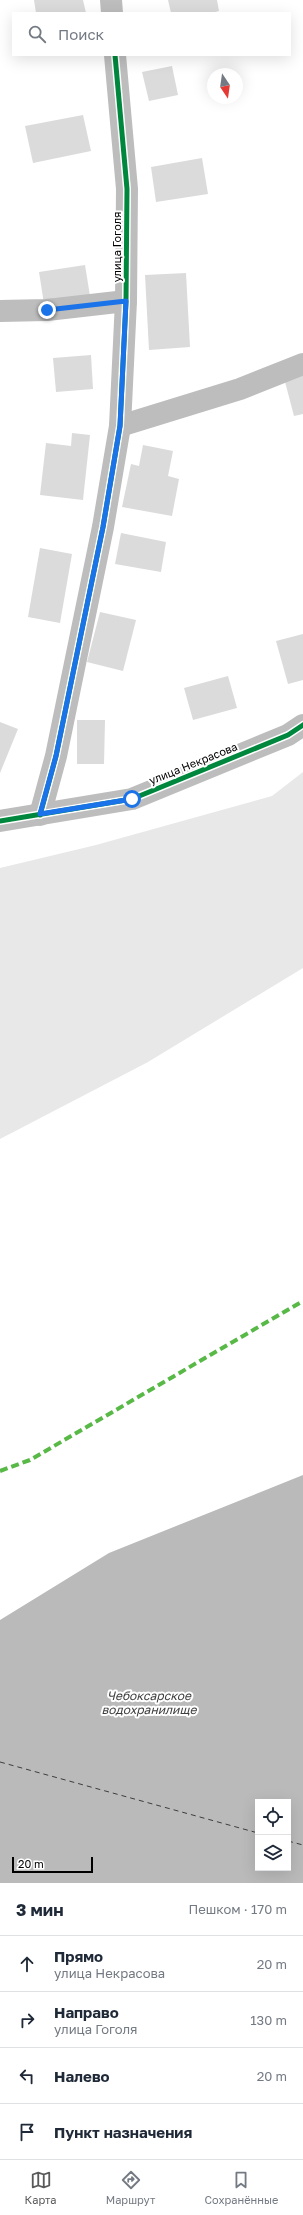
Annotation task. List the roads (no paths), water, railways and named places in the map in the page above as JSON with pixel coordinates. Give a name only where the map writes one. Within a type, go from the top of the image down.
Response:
[{"type":"street","points":[[111,0],[112,12]]},
{"type":"street","name":"улица Гоголя","points":[[40,814],[56,756],[103,527],[120,426],[126,301],[126,189],[115,56]]},
{"type":"street","points":[[0,311],[47,310],[126,301]]},
{"type":"street","points":[[120,426],[240,389],[303,364]]},
{"type":"street","name":"улица Некрасова","points":[[0,821],[132,799],[288,735],[303,725]]},
{"type":"water","name":"Чебоксарское водохранилище","points":[[303,1475],[303,1883],[0,1883],[0,1620],[109,1553]]}]
